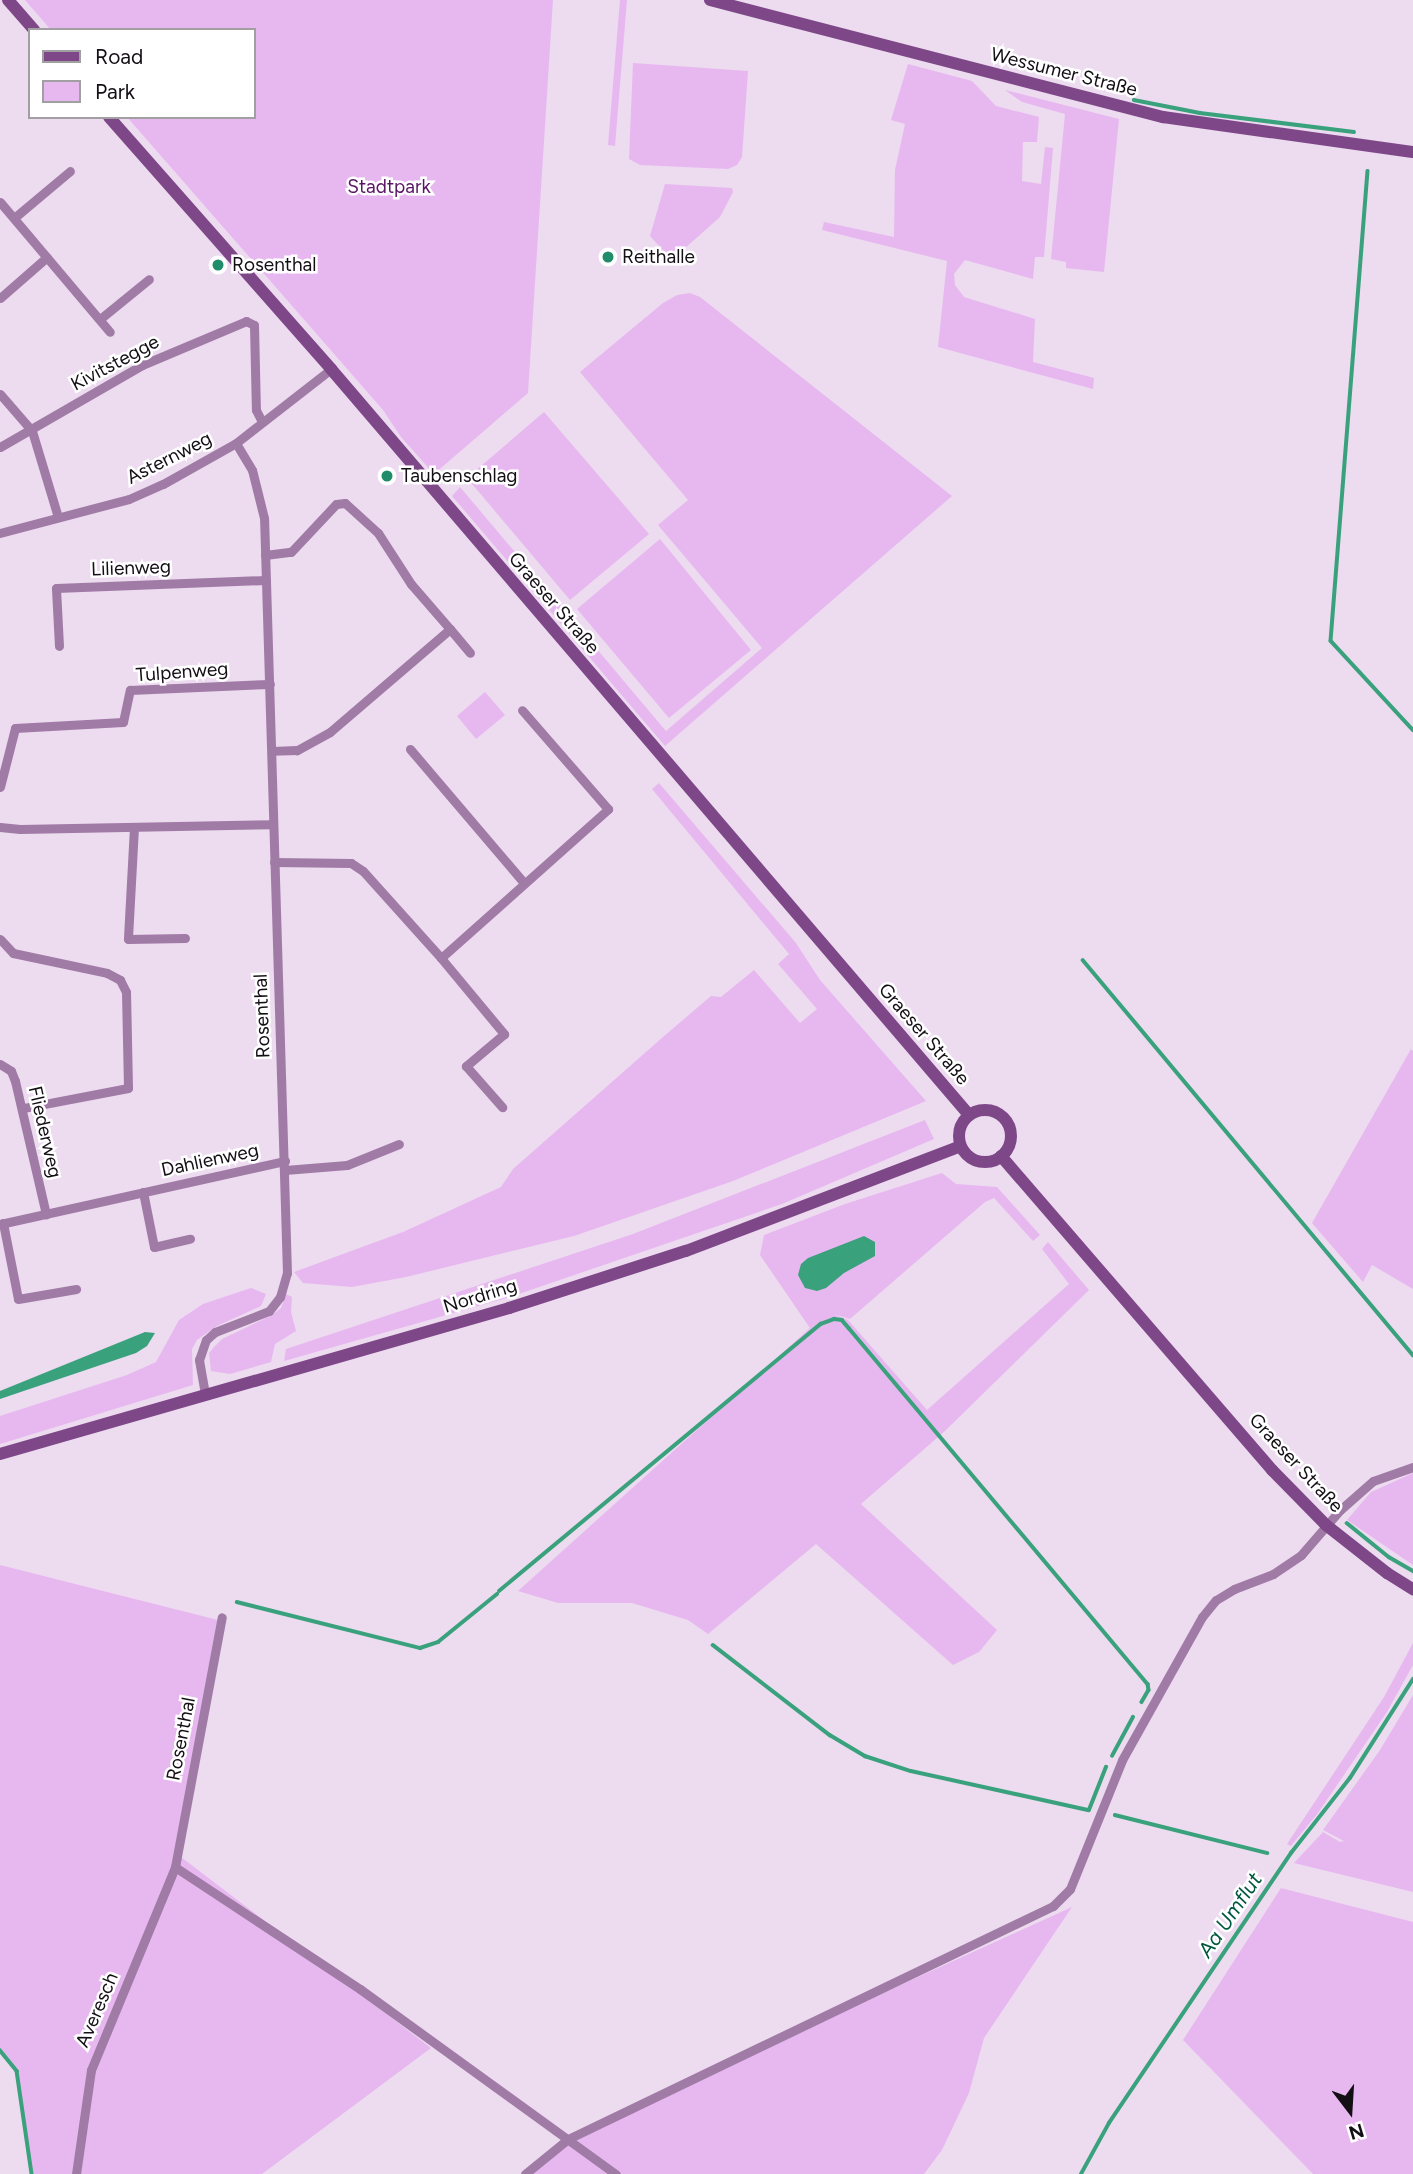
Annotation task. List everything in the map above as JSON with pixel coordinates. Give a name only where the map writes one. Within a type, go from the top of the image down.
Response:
[{"type":"main road","points":[[8,0],[32,28]]},
{"type":"main road","name":"Wessumer Straße","points":[[710,0],[1163,117],[1413,152]]},
{"type":"main road","name":"Graeser Straße","points":[[111,119],[331,369],[969,1115]]},
{"type":"main road","name":"Graeser Straße","points":[[961,1146],[960,1129],[969,1115],[984,1110],[992,1111],[1005,1120],[1009,1127],[1010,1143],[1001,1156],[1272,1470],[1326,1525],[1387,1573],[1413,1589]]},
{"type":"main road","points":[[961,1146],[971,1158],[978,1161],[986,1162],[1001,1156]]},
{"type":"main road","name":"Nordring","points":[[0,1454],[482,1316],[686,1251],[961,1146]]},
{"type":"street","points":[[14,218],[70,171]]},
{"type":"street","points":[[0,202],[110,332]]},
{"type":"street","points":[[0,298],[47,257]]},
{"type":"street","points":[[100,319],[149,279]]},
{"type":"street","name":"Kivitstegge","points":[[0,447],[32,431],[142,365],[246,321],[251,321],[254,325],[256,410],[262,422]]},
{"type":"street","name":"Asternweg","points":[[0,533],[146,493],[236,443],[331,369]]},
{"type":"street","points":[[0,394],[32,431],[58,517]]},
{"type":"street","name":"Rosenthal","points":[[205,1394],[200,1360],[206,1340],[215,1332],[269,1311],[285,1286],[285,1165],[264,518],[257,485],[236,443]]},
{"type":"street","points":[[265,555],[291,552],[335,504],[345,503],[378,533],[411,584],[470,653]]},
{"type":"street","name":"Lilienweg","points":[[59,646],[56,588],[266,580]]},
{"type":"street","points":[[272,751],[297,750],[321,738],[450,629]]},
{"type":"street","name":"Tulpenweg","points":[[0,787],[15,728],[123,722],[130,690],[270,684]]},
{"type":"street","points":[[441,958],[608,809],[522,710]]},
{"type":"street","points":[[410,749],[524,883]]},
{"type":"street","points":[[0,827],[20,829],[273,824]]},
{"type":"street","points":[[134,827],[128,939],[186,938]]},
{"type":"street","points":[[274,862],[351,863],[363,871],[504,1034],[466,1066],[502,1107]]},
{"type":"street","points":[[0,939],[13,953],[107,973],[120,979],[125,992],[128,1088],[23,1108]]},
{"type":"street","name":"Fliederweg","points":[[0,1064],[11,1071],[23,1108],[46,1214]]},
{"type":"street","points":[[285,1165],[347,1165],[399,1144]]},
{"type":"street","name":"Dahlienweg","points":[[76,1289],[18,1299],[2,1223],[285,1165]]},
{"type":"street","name":"Dahlienweg","points":[[143,1192],[154,1247],[190,1239]]},
{"type":"street","points":[[526,2174],[568,2139],[1053,1906],[1070,1889],[1122,1760],[1202,1617],[1216,1600],[1234,1589],[1288,1566],[1326,1525],[1373,1481],[1413,1467]]},
{"type":"street","name":"Rosenthal","points":[[175,1867],[222,1617]]},
{"type":"street","points":[[175,1867],[360,1990],[616,2174]]},
{"type":"street","name":"Averesch","points":[[76,2174],[91,2070],[175,1867]]},
{"type":"green space","name":"Stadtpark","points":[[25,0],[553,0],[528,393],[434,474],[401,437],[383,410],[129,119],[256,119],[256,28],[49,28]]},
{"type":"green space","points":[[620,0],[627,0],[615,146],[608,145]]},
{"type":"green space","points":[[633,63],[748,71],[742,157],[737,165],[728,169],[640,165],[629,159]]},
{"type":"green space","points":[[908,64],[972,81],[996,106],[1039,117],[1037,142],[1023,142],[1022,181],[1041,184],[1045,147],[1053,148],[1044,257],[1035,257],[1033,279],[965,260],[954,274],[955,285],[964,297],[1035,319],[1033,362],[1094,378],[1093,389],[938,347],[947,261],[822,230],[824,222],[894,237],[895,170],[905,124],[891,120]]},
{"type":"green space","points":[[1005,90],[1119,119],[1104,272],[1066,268],[1066,262],[1051,259],[1065,114],[1022,102]]},
{"type":"green space","points":[[665,184],[732,188],[733,192],[720,217],[675,257],[669,257],[650,236]]},
{"type":"green space","points":[[690,293],[700,297],[952,496],[665,746],[452,496],[460,487],[666,731],[762,648],[658,525],[688,500],[580,372],[663,303],[677,295]]},
{"type":"green space","points":[[544,412],[649,534],[570,600],[467,478]]},
{"type":"green space","points":[[660,539],[751,650],[669,718],[577,609]]},
{"type":"green space","points":[[485,692],[505,715],[476,739],[457,716]]},
{"type":"green space","points":[[659,783],[796,943],[820,980],[926,1101],[733,1181],[574,1236],[406,1277],[352,1287],[303,1283],[294,1272],[403,1232],[501,1187],[513,1169],[663,1037],[711,996],[721,997],[754,970],[800,1023],[817,1009],[778,964],[789,954],[652,789]]},
{"type":"green space","points":[[1411,1049],[1413,1289],[1372,1265],[1363,1282],[1312,1223]]},
{"type":"green space","points":[[925,1120],[934,1139],[782,1204],[510,1297],[284,1361],[286,1349],[633,1234]]},
{"type":"green space","points":[[942,1173],[956,1184],[997,1187],[1040,1235],[1033,1241],[994,1198],[985,1202],[850,1319],[833,1314],[848,1320],[927,1410],[1069,1284],[1042,1249],[1048,1242],[1089,1290],[945,1431],[861,1504],[997,1630],[979,1652],[953,1665],[816,1544],[708,1634],[688,1620],[632,1603],[558,1603],[518,1591],[810,1328],[760,1255],[764,1235],[845,1204]]},
{"type":"green space","points":[[251,1288],[266,1294],[261,1306],[217,1326],[197,1340],[192,1349],[193,1385],[0,1444],[0,1416],[127,1375],[156,1362],[179,1320],[203,1304]]},
{"type":"green space","points":[[286,1294],[292,1297],[291,1312],[296,1331],[275,1344],[271,1362],[230,1374],[211,1371],[209,1353],[214,1347],[222,1339],[272,1315],[281,1308]]},
{"type":"green space","points":[[1413,1473],[1413,1565],[1347,1520],[1371,1492]]},
{"type":"green space","points":[[0,1565],[218,1620],[181,1857],[431,2048],[262,2174],[32,2174],[17,2071],[0,2047]]},
{"type":"green space","points":[[1413,1643],[1413,1665],[1387,1712],[1318,1813],[1291,1846],[1287,1844],[1384,1697]]},
{"type":"green space","points":[[1413,1695],[1413,1892],[1294,1863],[1323,1832],[1340,1842],[1344,1841],[1323,1830],[1380,1750]]},
{"type":"green space","points":[[1281,1888],[1413,1922],[1413,2174],[1313,2174],[1183,2040]]},
{"type":"green space","points":[[1072,1907],[984,2038],[969,2093],[942,2150],[924,2174],[525,2174],[571,2135]]},
{"type":"shaded area","points":[[864,1236],[875,1242],[875,1256],[844,1273],[826,1288],[817,1291],[805,1288],[798,1275],[801,1264],[808,1258]]},
{"type":"shaded area","points":[[145,1332],[155,1333],[147,1346],[136,1353],[0,1399],[0,1391]]},
{"type":"waterway","points":[[1134,100],[1200,113],[1354,132]]},
{"type":"waterway","points":[[1368,171],[1331,641],[1413,730]]},
{"type":"waterway","points":[[1083,960],[1413,1355]]},
{"type":"waterway","points":[[499,1591],[821,1324],[834,1319],[842,1320],[1148,1684],[1149,1690],[1142,1702]]},
{"type":"waterway","points":[[1347,1523],[1389,1557],[1413,1571]]},
{"type":"waterway","points":[[237,1602],[420,1648],[438,1642],[497,1594]]},
{"type":"waterway","points":[[713,1645],[830,1735],[865,1756],[911,1771],[1089,1810],[1106,1767]]},
{"type":"waterway","name":"Aa Umflut","points":[[1081,2174],[1109,2123],[1291,1853],[1350,1778],[1413,1679]]},
{"type":"waterway","points":[[1112,1756],[1133,1717]]},
{"type":"waterway","points":[[1115,1815],[1267,1853]]},
{"type":"waterway","points":[[0,2050],[17,2071],[32,2174]]},
{"type":"place","name":"Reithalle","points":[[608,257]]},
{"type":"place","name":"Rosenthal","points":[[218,265]]},
{"type":"place","name":"Taubenschlag","points":[[387,476]]}]
